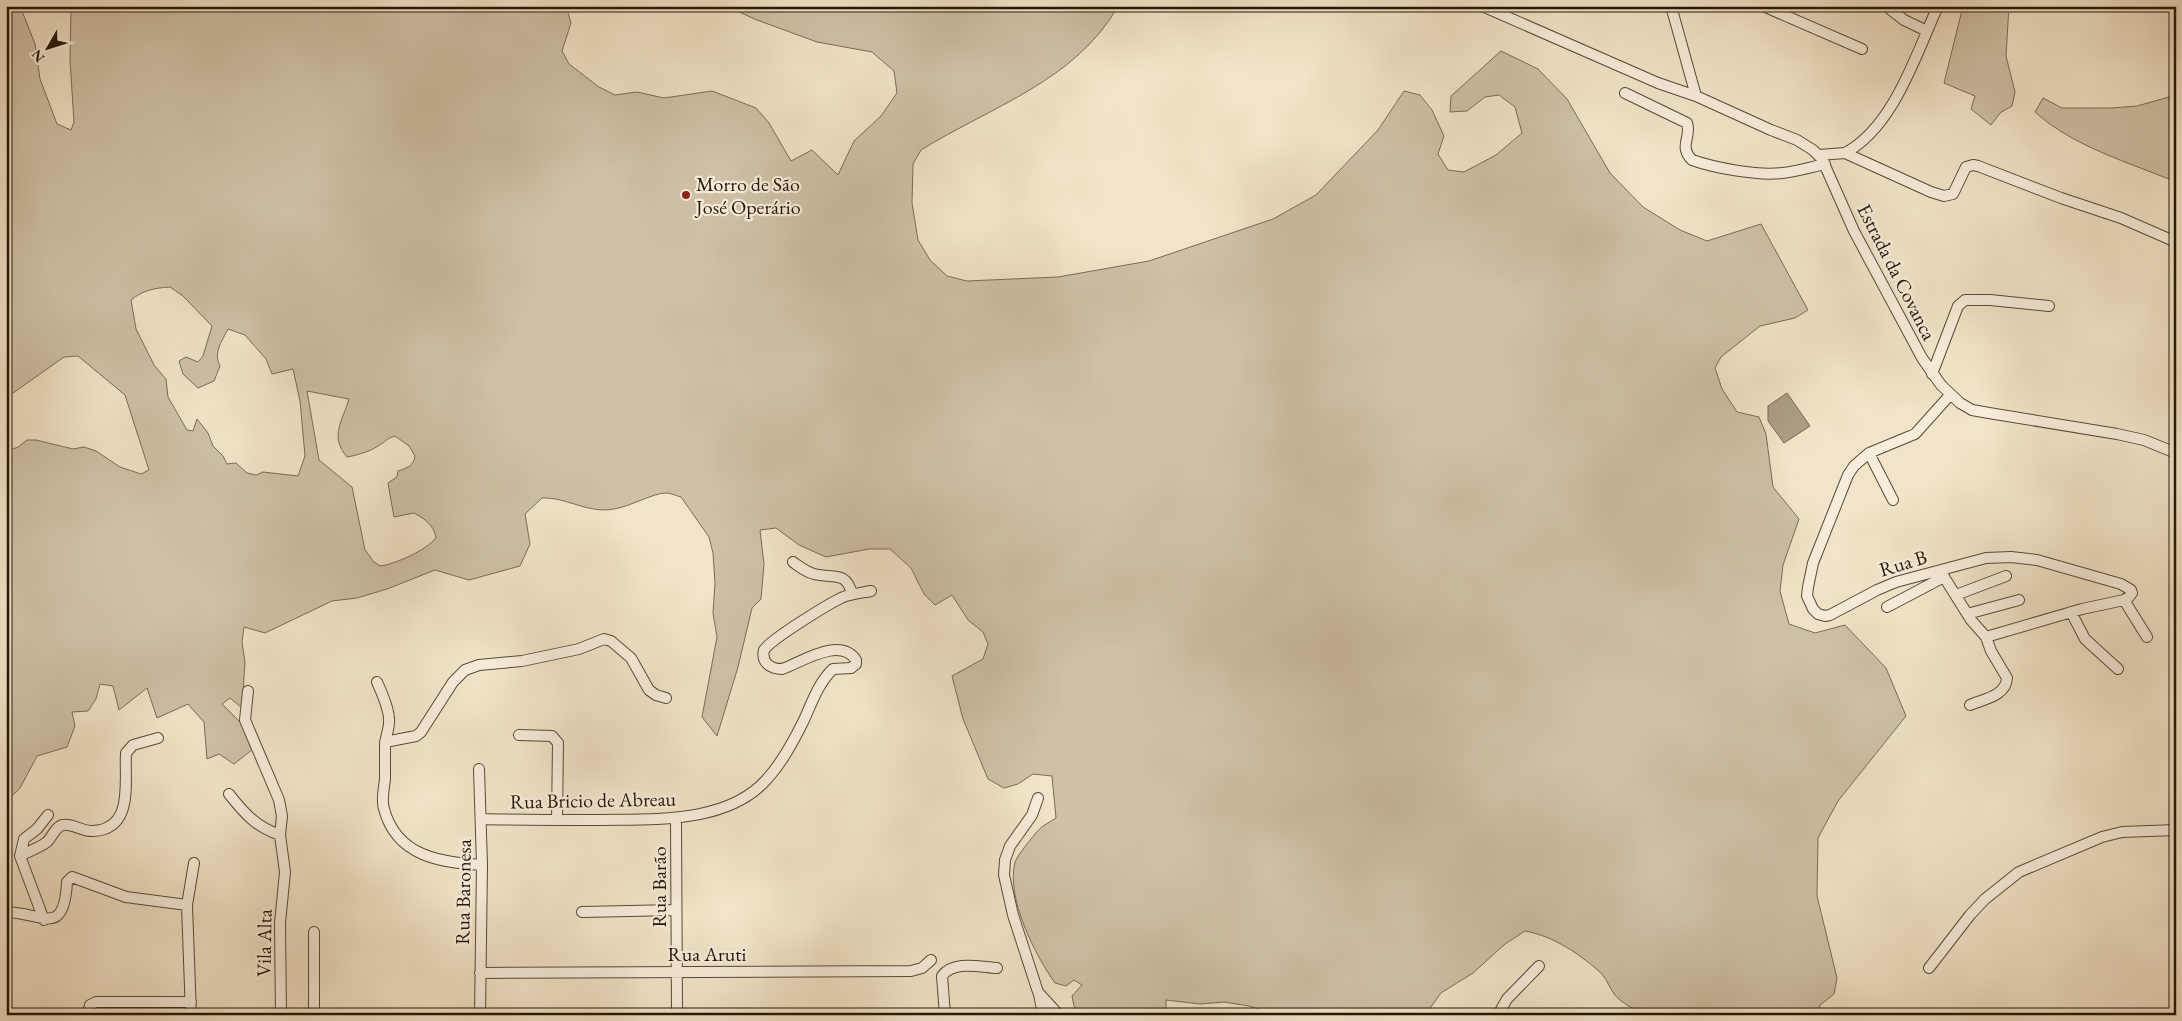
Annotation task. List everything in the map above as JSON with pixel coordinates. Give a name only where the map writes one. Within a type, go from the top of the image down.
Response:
[{"type":"street","points":[[1482,6],[1658,83],[1696,96],[1770,130],[1797,140],[1822,159]]},
{"type":"street","points":[[1670,6],[1696,96]]},
{"type":"street","points":[[1763,6],[1862,49]]},
{"type":"street","points":[[1886,6],[1904,20],[1927,31]]},
{"type":"street","points":[[1625,94],[1686,123],[1688,129],[1685,146],[1688,156],[1692,160],[1734,169],[1782,173],[1845,153],[1862,141],[1888,111],[1938,6]]},
{"type":"street","points":[[1845,153],[1931,192],[1944,196],[1952,194],[1966,167],[1978,166],[2128,221],[2176,242]]},
{"type":"street","name":"Estrada da Covanca","points":[[1822,159],[1854,231],[1922,358],[1932,374],[1950,395],[1972,410],[2117,434],[2144,440],[2176,453]]},
{"type":"street","points":[[1932,374],[1958,306],[1965,300],[1981,299],[2050,306]]},
{"type":"street","name":"Rua B","points":[[1950,395],[1915,434],[1869,452],[1854,466],[1848,475],[1814,563],[1808,587],[1808,602],[1818,614],[1830,615],[1877,590],[1943,574],[1986,558],[2011,557],[2037,560],[2126,586],[2132,593],[2130,597],[2124,600]]},
{"type":"street","points":[[1869,452],[1893,500]]},
{"type":"street","points":[[793,562],[809,572],[844,579],[851,588],[852,594],[871,591]]},
{"type":"street","points":[[1888,607],[1943,574],[1980,632],[1989,637],[2071,612],[2124,600],[2147,637]]},
{"type":"street","points":[[1956,595],[2006,576]]},
{"type":"street","name":"Rua Bricio de Abreau","points":[[481,819],[676,819],[730,805],[745,798],[766,781],[781,762],[827,676],[833,669],[851,668],[856,664],[856,660],[850,653],[833,649],[782,669],[775,669],[768,666],[763,655],[767,645],[833,602],[852,594]]},
{"type":"street","points":[[1968,614],[2019,600]]},
{"type":"street","points":[[2071,612],[2085,639],[2118,669]]},
{"type":"street","points":[[1970,705],[1996,695],[2006,687],[2007,678],[1991,651],[1989,637]]},
{"type":"street","points":[[385,742],[416,736],[421,732],[452,682],[465,670],[479,665],[522,661],[579,649],[604,639],[611,641],[631,658],[649,690],[656,695],[666,698]]},
{"type":"street","points":[[377,682],[389,712],[389,731],[385,742],[383,808],[398,837],[410,848],[441,862],[482,865]]},
{"type":"street","name":"Vila Alta","points":[[248,691],[245,720],[279,800],[282,816],[280,835],[285,872],[280,923],[281,1015]]},
{"type":"street","points":[[519,735],[552,736],[558,743],[557,820]]},
{"type":"street","points":[[20,856],[46,842],[59,826],[63,825],[84,831],[94,831],[103,830],[113,824],[121,816],[126,797],[128,778],[126,752],[133,745],[158,738]]},
{"type":"street","name":"Rua Baronesa","points":[[480,769],[482,865],[480,1015]]},
{"type":"street","points":[[229,794],[251,820],[268,831],[280,835]]},
{"type":"street","points":[[1038,798],[1032,815],[1010,846],[1005,860],[1004,875],[1009,902],[1038,992],[1043,1015]]},
{"type":"street","points":[[44,920],[20,856],[24,838],[37,829],[48,815]]},
{"type":"street","name":"Rua Barão","points":[[676,819],[677,1015]]},
{"type":"street","points":[[1930,968],[1970,916],[1985,900],[2019,872],[2102,837],[2122,832],[2176,830]]},
{"type":"street","points":[[191,1015],[187,905],[194,863]]},
{"type":"street","points":[[6,912],[28,914],[44,920],[62,912],[66,901],[67,882],[72,877],[126,897],[187,905]]},
{"type":"street","points":[[582,912],[676,910]]},
{"type":"street","points":[[314,932],[314,1015]]},
{"type":"street","name":"Rua Aruti","points":[[480,973],[911,971],[922,968],[932,960]]},
{"type":"street","points":[[1498,1015],[1507,999],[1539,966]]},
{"type":"street","points":[[945,1015],[942,976],[951,967],[997,968]]},
{"type":"street","points":[[1038,992],[1059,1015]]},
{"type":"street","points":[[88,1015],[90,1004],[96,1002],[191,1002]]},
{"type":"shaded area","points":[[6,6],[20,6],[35,44],[40,79],[57,124],[71,130],[74,122],[70,60],[71,6],[566,6],[571,23],[562,51],[569,64],[599,87],[615,95],[637,92],[664,98],[712,91],[756,108],[769,123],[791,161],[812,150],[838,175],[854,141],[881,116],[897,93],[894,71],[872,52],[817,42],[757,20],[737,11],[734,6],[1118,6],[1100,32],[1079,54],[1055,73],[1030,90],[921,150],[913,164],[912,203],[918,240],[930,260],[947,276],[967,281],[1058,277],[1149,261],[1273,219],[1316,195],[1378,130],[1404,91],[1420,95],[1432,110],[1444,136],[1438,154],[1448,170],[1464,172],[1496,155],[1522,133],[1515,107],[1499,95],[1485,97],[1467,111],[1450,112],[1451,96],[1501,51],[1538,69],[1567,99],[1610,173],[1643,207],[1680,230],[1707,241],[1761,224],[1808,310],[1795,318],[1760,326],[1721,357],[1715,368],[1722,389],[1737,412],[1759,417],[1766,434],[1773,487],[1799,519],[1783,565],[1780,591],[1789,624],[1815,633],[1845,625],[1886,668],[1906,716],[1838,801],[1818,838],[1817,896],[1837,978],[1834,994],[1819,1006],[1825,1015],[1646,1015],[1617,998],[1602,974],[1576,953],[1546,937],[1525,931],[1505,944],[1473,973],[1441,993],[1425,1015],[1276,1015],[1249,1006],[1224,1002],[1200,1004],[1166,1000],[1166,1015],[1079,1015],[1074,1006],[1072,996],[1082,985],[1074,980],[1066,986],[1055,983],[1047,971],[1024,926],[1018,909],[1013,876],[1015,862],[1028,843],[1040,828],[1056,818],[1052,776],[1033,774],[1018,784],[1004,788],[988,779],[963,719],[952,676],[983,659],[988,644],[983,632],[968,620],[952,595],[935,605],[924,594],[911,568],[890,549],[869,549],[826,557],[799,545],[776,528],[760,530],[764,564],[761,599],[752,608],[738,667],[717,736],[702,717],[717,637],[713,613],[715,583],[713,553],[709,537],[681,497],[668,493],[661,494],[620,508],[604,510],[551,498],[542,498],[525,514],[530,544],[520,566],[469,580],[435,570],[387,589],[357,598],[332,601],[265,633],[244,627],[242,642],[245,662],[242,708],[230,698],[222,704],[241,723],[253,749],[234,764],[219,754],[207,759],[204,722],[188,704],[157,718],[147,688],[119,710],[113,686],[100,684],[96,699],[88,711],[72,712],[75,726],[67,747],[37,756],[20,788],[7,801],[8,827],[6,837],[6,452],[18,447],[27,440],[36,440],[73,449],[84,447],[96,451],[120,467],[141,474],[149,470],[125,395],[78,356],[64,357],[6,398]],"holes":[[[170,287],[183,296],[212,326],[203,356],[198,362],[186,357],[179,361],[183,374],[198,388],[214,381],[220,366],[217,356],[218,352],[228,329],[245,335],[266,359],[272,374],[293,369],[300,401],[305,456],[298,476],[263,472],[256,475],[247,473],[236,463],[227,464],[223,456],[213,446],[208,433],[197,419],[193,431],[187,430],[168,397],[166,379],[154,365],[136,329],[131,300],[149,290]],[[307,391],[349,399],[338,435],[339,442],[347,457],[369,451],[395,436],[409,446],[415,456],[412,464],[398,471],[397,477],[388,483],[394,517],[414,513],[422,518],[431,526],[435,533],[436,538],[431,543],[418,552],[394,562],[380,566],[374,562],[365,550],[352,487],[319,460]]]},
{"type":"shaded area","points":[[1963,6],[2009,6],[2006,56],[2015,92],[2012,106],[2000,113],[1991,125],[1971,109],[1975,96],[1944,83]]},
{"type":"shaded area","points":[[2176,95],[2176,182],[2102,153],[2067,135],[2035,112],[2043,98],[2062,108],[2111,108],[2137,106]]},
{"type":"shaded area","points":[[1787,393],[1810,426],[1784,443],[1768,421],[1768,406]]},
{"type":"place","name":"Morro de São José Operário","points":[[686,195]]}]
